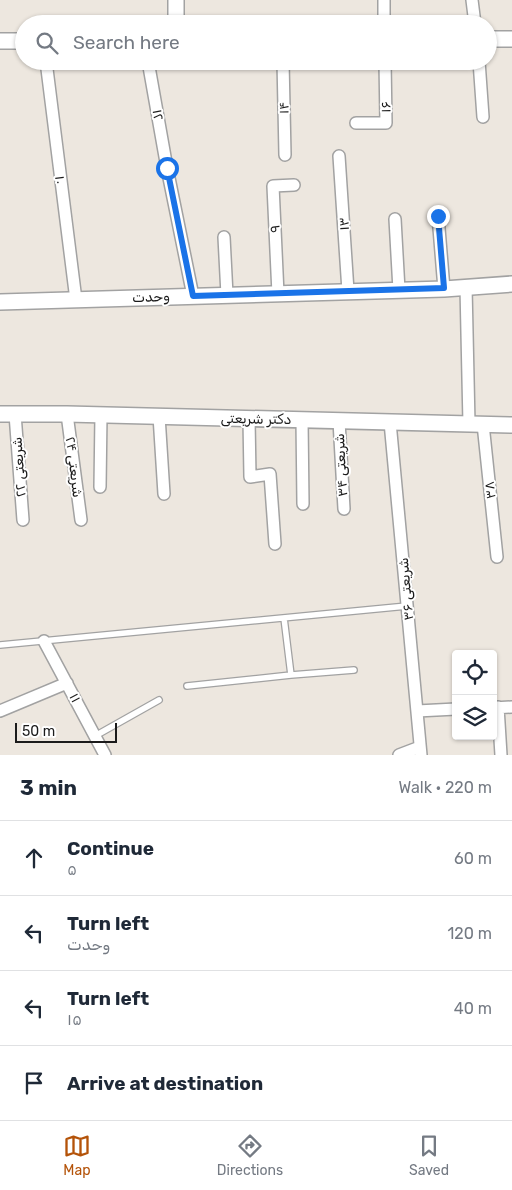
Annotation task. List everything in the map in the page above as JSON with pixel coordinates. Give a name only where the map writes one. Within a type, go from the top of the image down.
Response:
[{"type":"street","points":[[176,0],[176,15]]},
{"type":"street","points":[[384,0],[384,15]]},
{"type":"street","points":[[472,0],[474,15]]},
{"type":"street","points":[[497,39],[512,39]]},
{"type":"street","points":[[0,41],[15,41]]},
{"type":"street","name":"۱۰","points":[[47,70],[76,300]]},
{"type":"street","name":"۱۲","points":[[150,70],[193,296]]},
{"type":"street","name":"۱۴","points":[[283,70],[285,155]]},
{"type":"street","name":"۱۶","points":[[356,123],[386,122],[385,70]]},
{"type":"street","points":[[480,70],[483,117]]},
{"type":"street","name":"۱۳","points":[[339,156],[348,292]]},
{"type":"street","name":"۹","points":[[278,294],[272,186],[294,185]]},
{"type":"street","points":[[438,216],[444,288]]},
{"type":"street","points":[[395,219],[399,290]]},
{"type":"street","points":[[224,237],[227,295]]},
{"type":"street","name":"وحدت","points":[[0,302],[348,292],[512,284]]},
{"type":"street","name":"۳۸","points":[[466,287],[476,424],[497,557]]},
{"type":"street","name":"دکتر شریعتی","points":[[0,414],[512,425]]},
{"type":"street","name":"شریعتی ۲۲","points":[[15,414],[23,520]]},
{"type":"street","name":"شریعتی ۲۴","points":[[67,414],[81,520]]},
{"type":"street","points":[[100,488],[101,415]]},
{"type":"street","points":[[159,416],[164,494]]},
{"type":"street","points":[[249,418],[250,478],[270,474],[275,544]]},
{"type":"street","points":[[302,420],[303,504]]},
{"type":"street","name":"شریعتی ۳۴","points":[[339,421],[344,509]]},
{"type":"street","name":"شریعتی ۳۶","points":[[390,422],[420,751]]},
{"type":"street","name":"۱۱","points":[[44,641],[105,755]]},
{"type":"street","points":[[0,711],[67,683]]},
{"type":"street","points":[[497,707],[512,707]]},
{"type":"street","points":[[417,711],[452,709]]},
{"type":"street","points":[[497,717],[501,755]]},
{"type":"street","points":[[399,755],[420,751]]},
{"type":"lane","points":[[0,645],[407,606]]},
{"type":"lane","points":[[284,618],[292,674]]},
{"type":"lane","points":[[187,686],[292,674],[354,670]]},
{"type":"lane","points":[[95,736],[159,700]]},
{"type":"route","points":[[167,168],[193,296],[444,288],[438,216]]}]
